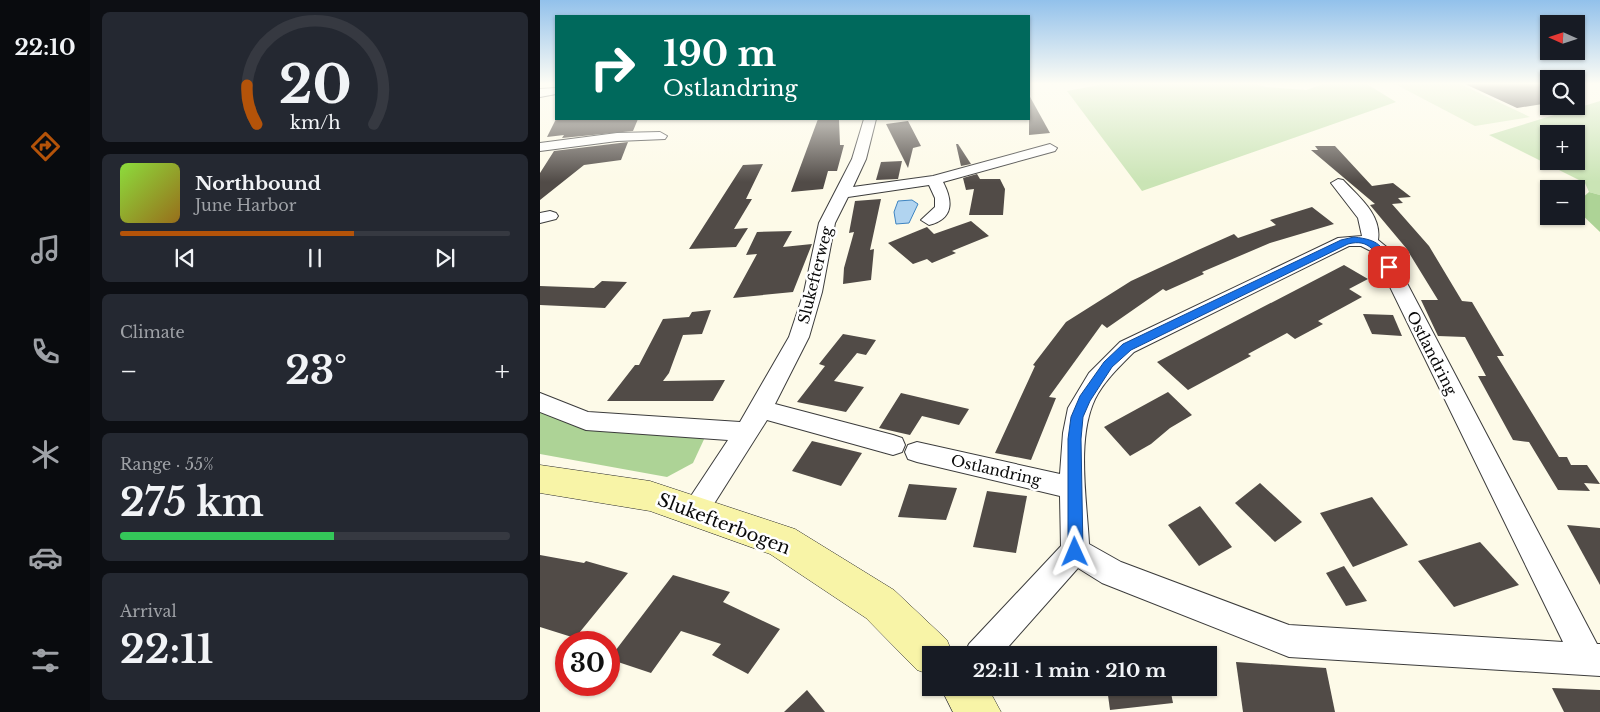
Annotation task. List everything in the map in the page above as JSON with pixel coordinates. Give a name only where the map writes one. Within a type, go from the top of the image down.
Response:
[{"type":"street","name":"Slukefterweg","points":[[696,510],[762,409],[799,337],[813,292],[827,223],[859,158],[870,120]]},
{"type":"street","points":[[540,147],[616,137],[660,136]]},
{"type":"street","points":[[842,193],[934,180],[1050,148]]},
{"type":"street","points":[[929,220],[943,208],[944,200],[934,180]]},
{"type":"street","points":[[988,646],[1075,552],[1074,488],[1077,417],[1084,399],[1108,364],[1127,347],[1344,242],[1354,240],[1369,242],[1372,233],[1371,223],[1338,183]]},
{"type":"street","name":"Ostlandring","points":[[1369,242],[1380,249],[1594,660]]},
{"type":"street","points":[[540,402],[586,421],[748,432]]},
{"type":"street","points":[[762,409],[893,445]]},
{"type":"street","name":"Ostlandring","points":[[917,452],[1074,488]]},
{"type":"street","name":"Slukefterbogen","points":[[540,479],[650,496],[696,510],[782,542],[880,604],[923,646]]},
{"type":"street","name":"Ostlandring","points":[[1075,552],[1112,573],[1289,641],[1594,660]]},
{"type":"street","points":[[968,696],[979,712]]},
{"type":"green space","points":[[1086,116],[1355,116],[1142,191]]},
{"type":"green space","points":[[1456,116],[1530,117],[1475,126]]},
{"type":"green space","points":[[1550,116],[1600,116],[1600,195],[1589,192],[1585,180],[1579,180],[1559,170],[1585,170],[1585,125],[1540,125],[1540,160],[1489,135]]},
{"type":"green space","points":[[1589,192],[1600,195],[1600,232],[1585,218],[1585,196]]},
{"type":"green space","points":[[540,412],[706,435],[693,463],[667,477],[540,454]]},
{"type":"water","points":[[912,200],[918,204],[909,223],[896,224],[894,212],[898,201]]},
{"type":"building","points":[[1030,116],[1041,116],[1050,133],[1029,135]]},
{"type":"building","points":[[556,120],[638,120],[633,131],[562,138],[564,135],[547,137]]},
{"type":"building","points":[[818,120],[839,120],[840,145],[844,145],[837,171],[828,171],[823,189],[791,192]]},
{"type":"building","points":[[908,121],[921,146],[913,148],[908,168],[886,124]]},
{"type":"building","points":[[628,142],[621,160],[584,165],[540,200],[540,173],[554,151]]},
{"type":"building","points":[[956,144],[958,144],[971,164],[961,166]]},
{"type":"building","points":[[1315,146],[1335,146],[1372,186],[1393,183],[1411,197],[1398,198],[1403,203],[1392,204],[1429,246],[1462,301],[1472,302],[1504,356],[1497,356],[1559,457],[1567,457],[1571,465],[1587,465],[1600,484],[1584,483],[1590,491],[1558,490],[1529,442],[1513,440],[1478,376],[1486,376],[1465,337],[1438,336],[1421,300],[1438,300],[1406,248],[1370,205],[1375,204],[1311,150],[1318,150]]},
{"type":"building","points":[[902,161],[898,179],[876,180],[881,162]]},
{"type":"building","points":[[763,164],[746,199],[752,199],[734,229],[748,228],[736,247],[689,249],[743,165]]},
{"type":"building","points":[[977,174],[980,179],[1000,179],[1005,189],[1003,215],[969,215],[974,189],[966,190],[963,178]]},
{"type":"building","points":[[881,199],[870,250],[874,249],[871,280],[843,284],[844,268],[854,232],[849,233],[855,201]]},
{"type":"building","points":[[1312,207],[1334,224],[1270,243],[1202,272],[1204,274],[1166,291],[1163,289],[1107,328],[1102,324],[1049,397],[1056,398],[1031,460],[995,453],[1035,366],[1033,365],[1066,322],[1131,281],[1234,234],[1238,238],[1276,225],[1270,220]]},
{"type":"building","points":[[971,221],[989,236],[952,251],[956,253],[932,263],[927,259],[913,264],[888,243],[927,227],[934,234]]},
{"type":"building","points":[[792,231],[783,247],[812,244],[793,292],[733,298],[757,254],[746,255],[757,232]]},
{"type":"building","points":[[1344,265],[1368,279],[1349,289],[1362,297],[1318,321],[1323,324],[1295,339],[1287,333],[1248,354],[1251,356],[1188,390],[1157,362]]},
{"type":"building","points":[[602,281],[627,282],[605,308],[540,305],[540,286],[594,288]]},
{"type":"building","points":[[711,310],[702,334],[683,335],[669,373],[663,381],[725,380],[713,401],[607,401],[635,365],[639,365],[663,319],[689,317],[692,312]]},
{"type":"building","points":[[1363,314],[1393,315],[1402,336],[1372,334]]},
{"type":"building","points":[[843,334],[876,340],[866,355],[857,353],[834,381],[864,387],[846,412],[797,402],[825,366],[819,364]]},
{"type":"building","points":[[1168,392],[1192,415],[1170,428],[1151,444],[1130,456],[1104,427]]},
{"type":"building","points":[[901,393],[969,409],[959,425],[922,416],[910,435],[879,428]]},
{"type":"building","points":[[812,441],[862,453],[841,486],[792,471]]},
{"type":"building","points":[[1260,483],[1302,522],[1275,542],[1235,503]]},
{"type":"building","points":[[909,484],[957,488],[946,520],[898,517]]},
{"type":"building","points":[[987,491],[1027,496],[1016,553],[973,547]]},
{"type":"building","points":[[1372,497],[1408,545],[1353,567],[1320,513]]},
{"type":"building","points":[[1200,506],[1232,547],[1199,566],[1168,525]]},
{"type":"building","points":[[1567,525],[1600,528],[1600,585]]},
{"type":"building","points":[[1480,542],[1519,585],[1454,607],[1418,561]]},
{"type":"building","points":[[540,555],[584,563],[586,561],[628,573],[581,631],[555,632],[540,627]]},
{"type":"building","points":[[1344,566],[1367,601],[1346,606],[1326,573]]},
{"type":"building","points":[[673,575],[730,592],[723,602],[780,629],[748,674],[712,655],[721,644],[681,631],[651,673],[620,663],[620,645]]},
{"type":"building","points":[[1236,662],[1326,668],[1335,712],[1243,712]]},
{"type":"building","points":[[1552,688],[1600,690],[1600,712],[1564,712]]},
{"type":"building","points":[[807,690],[825,712],[784,712]]},
{"type":"building","points":[[1108,696],[1172,696],[1173,703],[1110,710]]},
{"type":"route","points":[[1075,552],[1074,439],[1077,417],[1084,399],[1108,364],[1127,347],[1344,242],[1354,240],[1369,242],[1380,249],[1389,267]]}]
